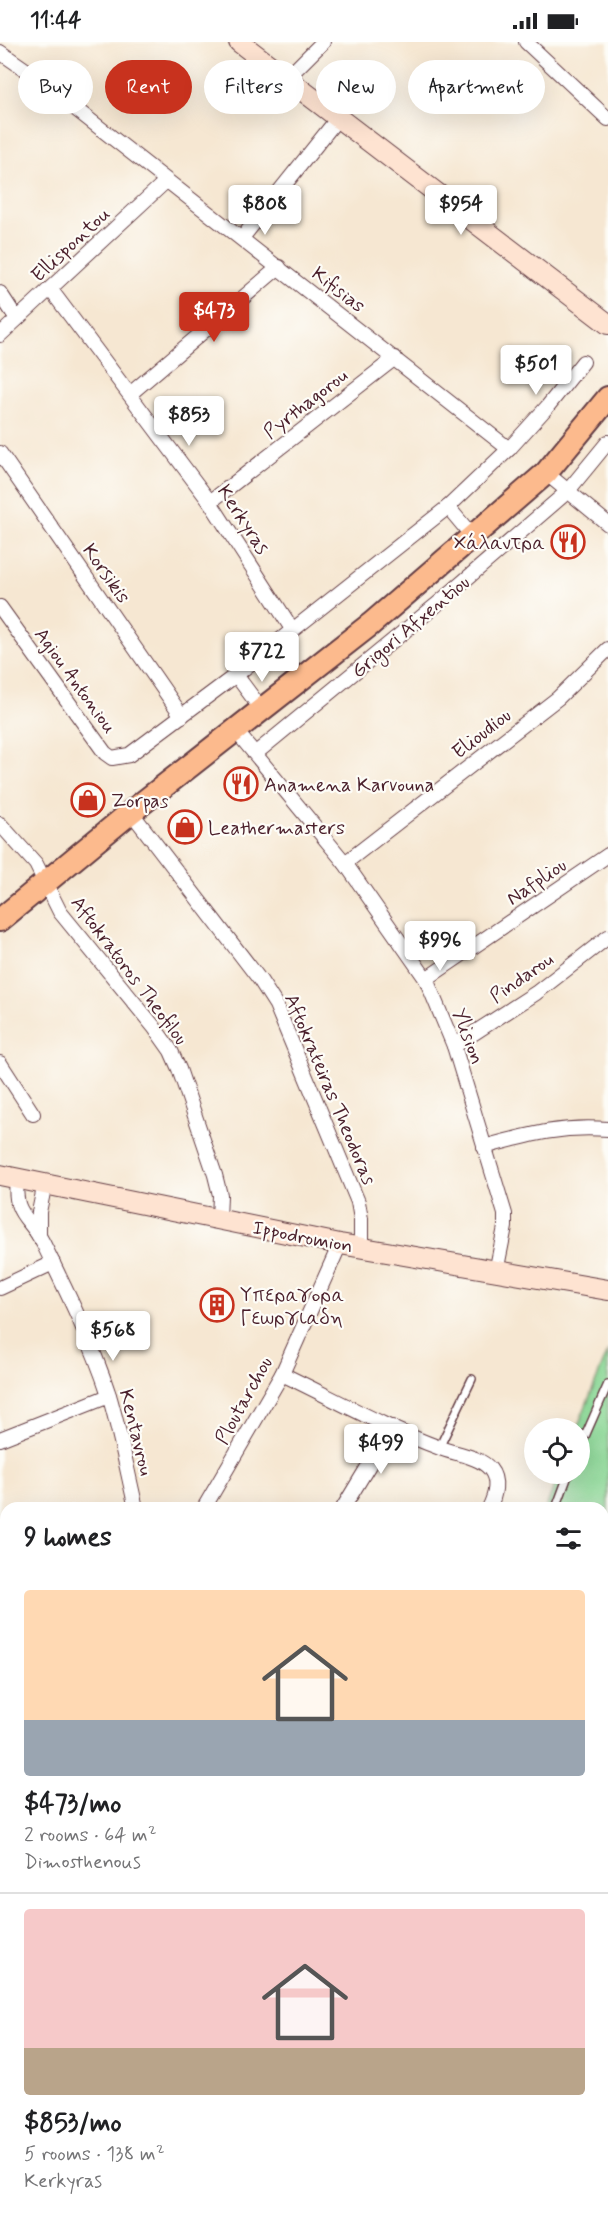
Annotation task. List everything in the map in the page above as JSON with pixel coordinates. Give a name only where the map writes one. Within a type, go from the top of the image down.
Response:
[{"type":"main road","name":"Grigori Afxentiou","points":[[0,920],[131,813],[371,624],[546,473],[608,398]]},
{"type":"street","points":[[239,42],[262,60]]},
{"type":"street","points":[[304,61],[323,42]]},
{"type":"street","points":[[526,42],[608,119]]},
{"type":"street","name":"Kifisias","points":[[0,52],[509,448]]},
{"type":"street","points":[[304,92],[608,324]]},
{"type":"street","points":[[242,238],[338,118]]},
{"type":"street","name":"Ellispontou","points":[[0,335],[166,181]]},
{"type":"street","points":[[129,394],[279,267]]},
{"type":"street","name":"Kerkyras","points":[[51,290],[210,502],[292,629]]},
{"type":"street","points":[[0,293],[17,319]]},
{"type":"street","name":"Pyrthagorou","points":[[210,502],[395,358]]},
{"type":"street","points":[[182,716],[448,507],[509,448],[547,407],[583,362]]},
{"type":"street","name":"Grigori Afxentiou","points":[[256,753],[435,606],[567,492],[608,442]]},
{"type":"street","name":"Korsikis","points":[[0,453],[182,716]]},
{"type":"street","points":[[546,473],[608,524]]},
{"type":"street","points":[[448,507],[472,537]]},
{"type":"street","name":"Agiou Antoniou","points":[[0,607],[105,753],[112,758],[129,755],[182,716]]},
{"type":"street","name":"Elioudiou","points":[[345,863],[558,698],[608,649]]},
{"type":"street","points":[[236,675],[262,710]]},
{"type":"street","name":"Ylision","points":[[236,731],[345,863],[426,979],[454,1046],[506,1221],[496,1272]]},
{"type":"street","name":"Aftokrateiras Theodoras","points":[[131,813],[260,980],[276,1005],[358,1202],[361,1219],[361,1246]]},
{"type":"street","name":"Aftokratoros Theofilou","points":[[0,824],[29,855],[46,882],[60,912],[171,1051],[215,1175],[219,1195],[219,1220]]},
{"type":"street","name":"Nafpliou","points":[[426,979],[608,855]]},
{"type":"street","name":"Pindarou","points":[[454,1046],[536,993],[608,937]]},
{"type":"street","points":[[0,1063],[33,1114]]},
{"type":"street","points":[[484,1147],[567,1127],[608,1129]]},
{"type":"street","name":"Ippodromion","points":[[8,1176],[340,1244],[608,1290]]},
{"type":"street","name":"Kentavrou","points":[[8,1176],[17,1204],[39,1236],[53,1263],[109,1396],[135,1502]]},
{"type":"street","name":"Kentavrou","points":[[39,1236],[39,1212],[45,1183]]},
{"type":"street","name":"Ploutarchou","points":[[207,1502],[282,1374],[340,1244]]},
{"type":"street","points":[[0,1288],[53,1263]]},
{"type":"street","points":[[282,1374],[439,1448],[480,1461],[493,1473],[496,1489],[491,1502]]},
{"type":"street","points":[[0,1439],[109,1396]]},
{"type":"street","points":[[347,1502],[392,1427]]},
{"type":"lane","points":[[439,1448],[471,1379]]},
{"type":"lane","points":[[590,1425],[608,1384]]},
{"type":"lane","points":[[558,1502],[565,1484]]},
{"type":"green space","points":[[608,1351],[608,1502],[548,1502],[555,1484],[590,1484],[590,1418],[581,1418]]},
{"type":"place","name":"Χάλαντρα","points":[[568,542]]},
{"type":"place","name":"Anamena Karvouna","points":[[241,784]]},
{"type":"place","name":"Zorpas","points":[[88,800]]},
{"type":"place","name":"Leathermasters","points":[[185,827]]},
{"type":"place","name":"Υπεραγορα Γεωργιαδη","points":[[217,1305]]}]
